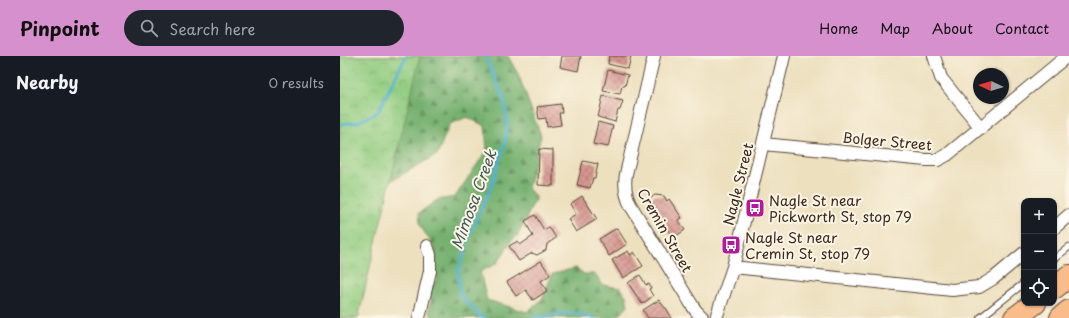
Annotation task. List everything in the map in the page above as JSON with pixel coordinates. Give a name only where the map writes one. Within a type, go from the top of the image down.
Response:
[{"type":"highway","points":[[1057,286],[1069,276]]},
{"type":"highway","points":[[1016,318],[1031,306]]},
{"type":"highway","points":[[1061,318],[1069,311]]},
{"type":"street","name":"Cremin Street","points":[[654,56],[626,174],[625,191],[631,206],[696,311],[703,318]]},
{"type":"street","name":"Nagle Street","points":[[716,318],[733,267],[784,56]]},
{"type":"street","points":[[934,56],[941,78],[981,128]]},
{"type":"street","name":"Bolger Street","points":[[763,144],[938,160],[947,155],[981,128],[1067,56]]},
{"type":"street","points":[[1057,225],[1069,215]]},
{"type":"street","points":[[419,318],[430,271],[430,255],[427,246]]},
{"type":"street","points":[[733,267],[952,290],[979,287],[994,278],[1021,256]]},
{"type":"lane","points":[[1057,257],[1069,247]]},
{"type":"lane","points":[[980,318],[1021,285]]},
{"type":"green space","points":[[340,56],[508,56],[519,76],[541,136],[528,188],[536,198],[518,235],[510,243],[497,263],[480,272],[487,300],[527,312],[543,298],[552,274],[576,268],[584,274],[595,274],[603,285],[621,288],[626,296],[628,305],[623,312],[615,318],[433,318],[428,311],[431,301],[429,292],[437,279],[434,257],[435,249],[420,225],[419,213],[437,200],[455,197],[487,150],[485,126],[467,117],[450,124],[438,154],[389,182],[358,318],[340,318]]},
{"type":"green space","points":[[340,56],[420,56],[358,318],[340,318]]},
{"type":"building","points":[[562,56],[581,56],[578,71],[560,67]]},
{"type":"building","points":[[609,56],[631,56],[628,69],[608,64]]},
{"type":"building","points":[[608,70],[628,75],[625,86],[622,86],[620,94],[603,91]]},
{"type":"building","points":[[603,96],[623,101],[620,110],[618,110],[615,122],[598,117]]},
{"type":"building","points":[[561,104],[562,113],[559,113],[561,125],[547,127],[546,118],[539,119],[537,107]]},
{"type":"building","points":[[598,122],[613,126],[608,147],[593,144]]},
{"type":"building","points":[[539,149],[553,150],[553,186],[538,185]]},
{"type":"building","points":[[583,161],[598,164],[595,178],[593,178],[590,188],[577,185]]},
{"type":"building","points":[[655,195],[664,196],[667,201],[669,199],[682,218],[678,220],[685,230],[673,238],[648,200]]},
{"type":"building","points":[[582,196],[597,219],[576,232],[568,219],[576,214],[570,204]]},
{"type":"building","points":[[535,215],[544,230],[549,227],[556,238],[547,244],[546,250],[537,255],[532,253],[519,261],[509,246],[518,241],[520,245],[533,236],[525,221]]},
{"type":"building","points":[[617,228],[627,244],[609,256],[599,239]]},
{"type":"building","points":[[628,251],[630,255],[634,252],[643,266],[623,278],[612,260]]},
{"type":"building","points":[[541,261],[550,275],[541,281],[547,291],[533,300],[526,290],[516,296],[507,282]]},
{"type":"building","points":[[640,275],[646,285],[649,284],[651,288],[649,289],[653,296],[642,304],[628,283]]},
{"type":"building","points":[[659,300],[672,318],[648,318],[643,310]]},
{"type":"waterway","name":"Mimosa Creek","points":[[341,124],[358,122],[378,112],[406,56]]},
{"type":"waterway","name":"Mimosa Creek","points":[[485,56],[504,99],[507,121],[505,142],[491,187],[469,236],[458,272],[460,295],[481,317],[485,318]]},
{"type":"waterway","name":"Mimosa Creek","points":[[532,318],[558,314],[579,313],[594,318]]},
{"type":"place","name":"Nagle St near Pickworth St, stop 79","points":[[755,208]]},
{"type":"place","name":"Nagle St near Cremin St, stop 79","points":[[731,245]]}]
